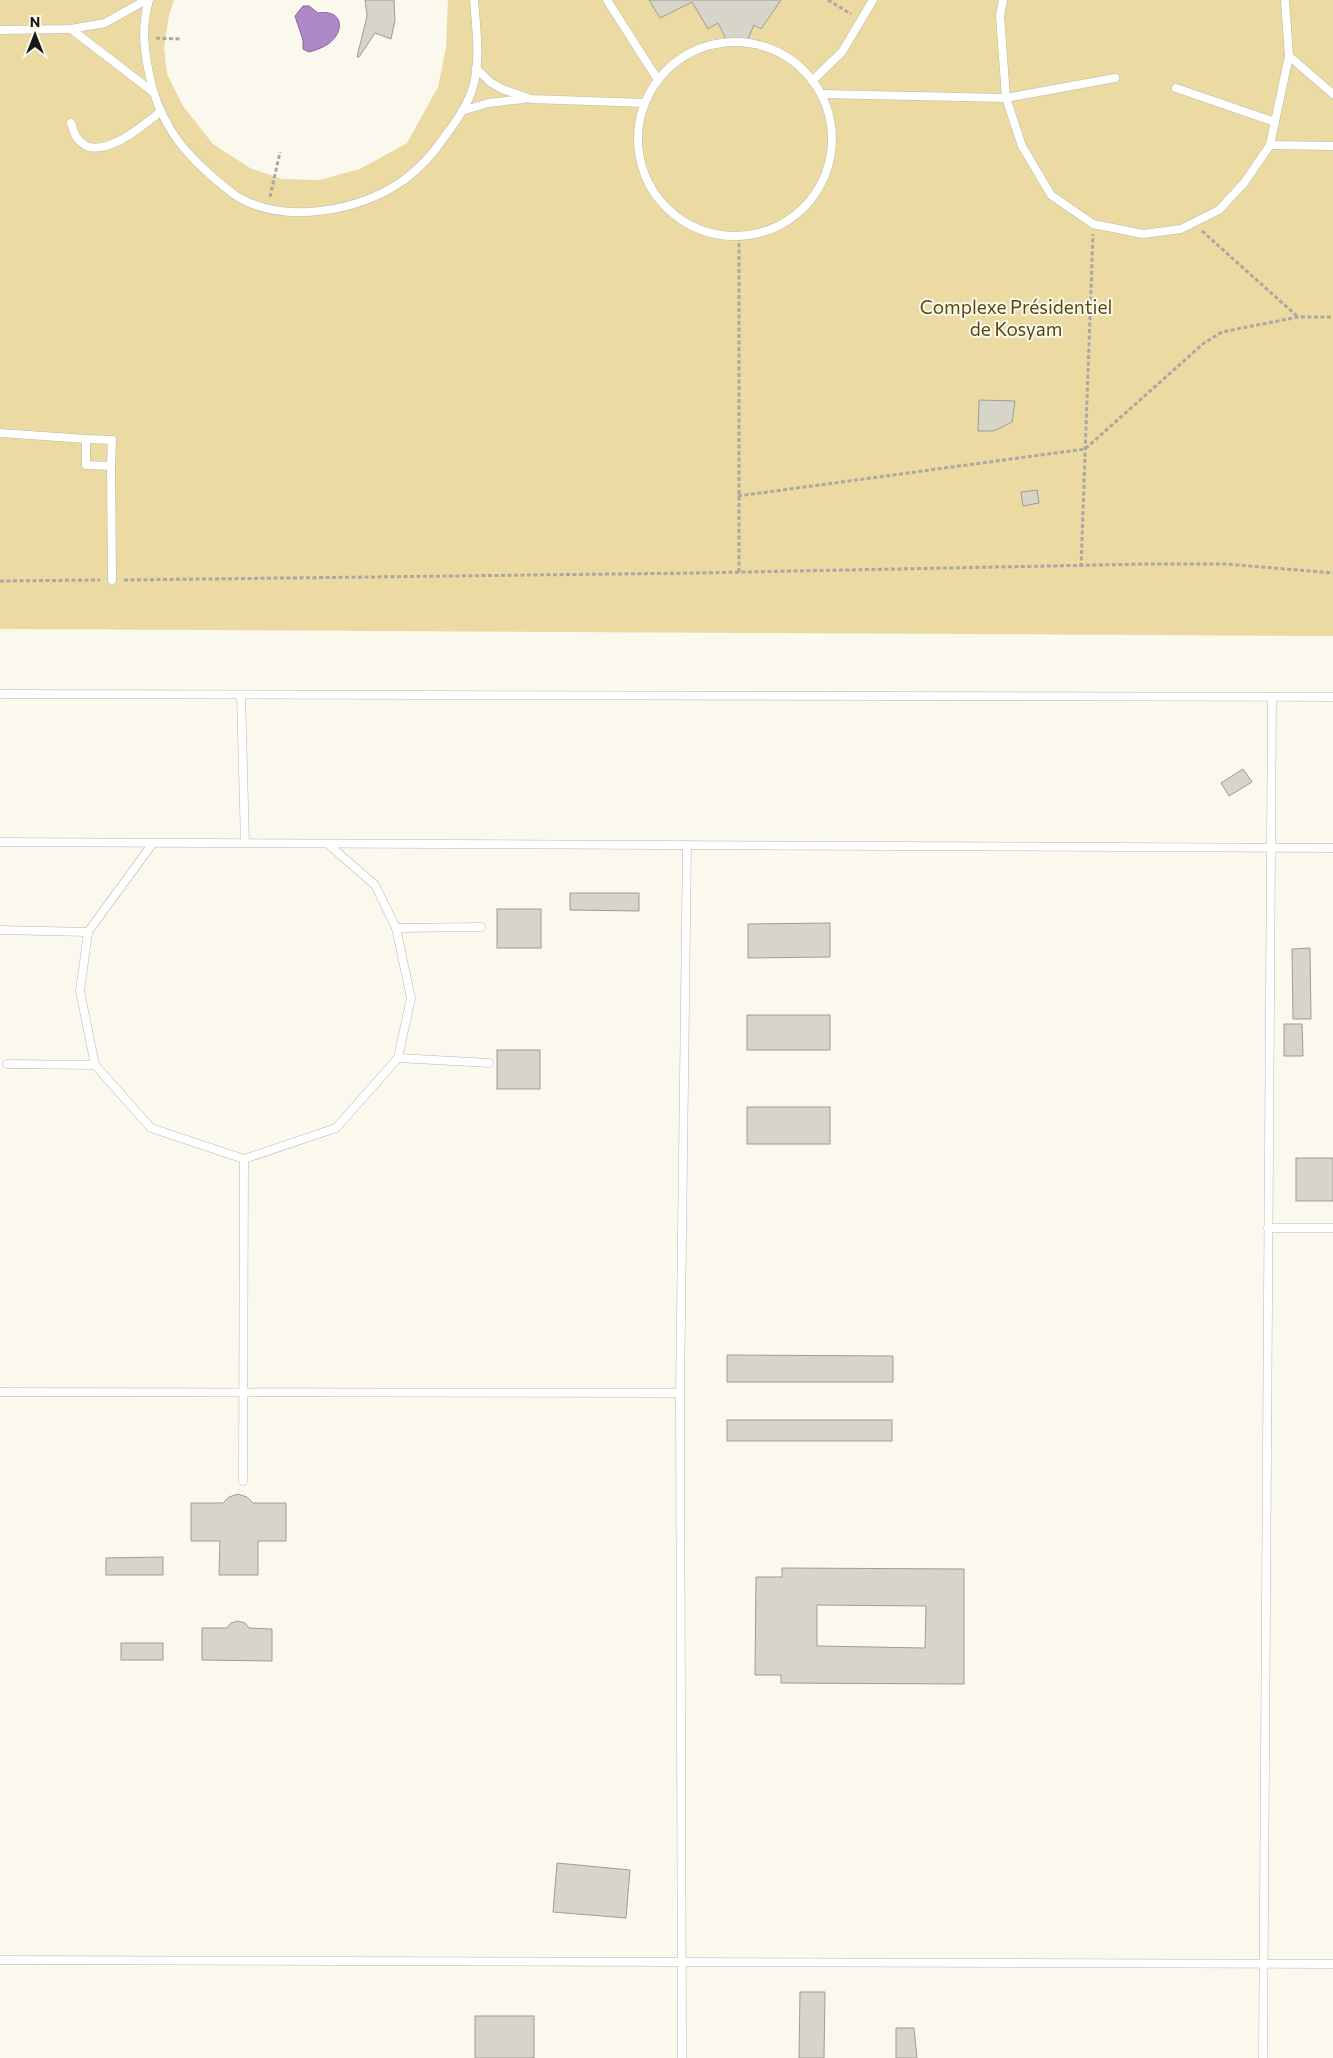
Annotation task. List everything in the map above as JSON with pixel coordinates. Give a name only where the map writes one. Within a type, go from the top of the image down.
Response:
[{"type":"lane","points":[[0,30],[71,29],[104,23],[148,0]]},
{"type":"lane","points":[[148,0],[145,13],[144,50],[153,92],[170,132],[198,164],[239,197],[268,207],[304,212],[321,211],[364,200],[386,190],[418,168],[436,149],[462,111],[473,87],[476,68],[474,0]]},
{"type":"lane","points":[[607,0],[658,80]]},
{"type":"lane","points":[[812,81],[842,52],[873,0]]},
{"type":"lane","points":[[1002,0],[1000,16],[1006,98],[1022,146],[1051,195],[1093,224],[1143,234],[1180,229],[1194,224],[1219,210],[1244,183],[1270,145],[1289,56],[1286,0]]},
{"type":"lane","points":[[71,29],[153,92]]},
{"type":"lane","points":[[722,43],[748,44],[773,50],[794,63],[812,81],[821,94],[830,117],[832,141],[829,165],[819,188],[805,207],[786,222],[763,232],[739,236],[715,234],[692,226],[672,213],[655,195],[644,174],[638,150],[638,126],[644,103],[658,80],[676,62],[698,50],[722,43]]},
{"type":"lane","points":[[1289,56],[1333,94]]},
{"type":"lane","points":[[476,68],[490,82],[502,89],[531,99]]},
{"type":"lane","points":[[821,94],[1006,98],[1115,78]]},
{"type":"lane","points":[[1176,88],[1275,122]]},
{"type":"lane","points":[[462,111],[488,103],[531,99],[644,103]]},
{"type":"lane","points":[[71,123],[77,138],[90,147],[106,147],[132,134],[160,112]]},
{"type":"lane","points":[[1270,145],[1333,146]]},
{"type":"lane","points":[[0,433],[112,440],[112,580]]},
{"type":"lane","points":[[86,439],[86,465],[111,466]]},
{"type":"lane","points":[[0,694],[1333,697]]},
{"type":"lane","points":[[241,695],[245,843]]},
{"type":"lane","points":[[1263,2058],[1272,697]]},
{"type":"lane","points":[[0,842],[1333,848]]},
{"type":"lane","points":[[153,843],[88,932],[80,990],[95,1065],[152,1128],[244,1159],[336,1128],[398,1058],[411,998],[396,928],[374,885],[328,844]]},
{"type":"lane","points":[[682,2058],[680,1393],[686,845]]},
{"type":"lane","points":[[396,928],[481,927]]},
{"type":"lane","points":[[1,930],[88,932]]},
{"type":"lane","points":[[398,1058],[489,1062]]},
{"type":"lane","points":[[7,1064],[95,1065]]},
{"type":"lane","points":[[243,1481],[244,1159]]},
{"type":"lane","points":[[1268,1228],[1333,1228]]},
{"type":"lane","points":[[0,1392],[680,1393]]},
{"type":"lane","points":[[0,1960],[1333,1964]]},
{"type":"path","points":[[828,0],[861,20]]},
{"type":"path","points":[[143,38],[180,39]]},
{"type":"path","points":[[268,207],[280,152]]},
{"type":"path","points":[[1081,567],[1093,224]]},
{"type":"path","points":[[1194,224],[1298,317]]},
{"type":"path","points":[[739,236],[739,572]]},
{"type":"path","points":[[738,496],[1085,449],[1204,343],[1222,332],[1298,317],[1333,318]]},
{"type":"path","points":[[0,581],[378,578],[1002,566],[1081,567],[1226,564],[1333,573]]},
{"type":"green space","name":"Complexe Présidentiel de Kosyam","points":[[0,0],[174,0],[169,15],[164,48],[167,74],[183,106],[213,144],[250,168],[282,179],[319,180],[360,169],[407,143],[438,87],[446,48],[448,0],[1333,0],[1333,636],[0,629]]},
{"type":"shaded area","points":[[303,6],[309,6],[318,13],[333,14],[339,22],[338,33],[334,39],[323,47],[309,52],[303,49],[303,40],[295,16]]},
{"type":"building","points":[[365,0],[394,0],[395,20],[391,39],[375,33],[359,57],[357,57],[367,16]]},
{"type":"building","points":[[649,0],[781,0],[761,29],[754,25],[747,41],[727,41],[718,23],[708,29],[692,2],[660,18]]},
{"type":"building","points":[[979,400],[1015,401],[1012,422],[994,431],[978,431]]},
{"type":"building","points":[[1037,490],[1039,503],[1023,506],[1021,492]]},
{"type":"building","points":[[1243,769],[1252,782],[1229,796],[1221,783]]},
{"type":"building","points":[[570,893],[639,893],[639,911],[570,910]]},
{"type":"building","points":[[497,909],[541,909],[541,948],[497,948]]},
{"type":"building","points":[[830,923],[830,957],[748,958],[748,924]]},
{"type":"building","points":[[1310,948],[1311,1019],[1293,1019],[1292,949]]},
{"type":"building","points":[[747,1015],[830,1015],[830,1050],[747,1050]]},
{"type":"building","points":[[1284,1024],[1302,1024],[1303,1056],[1284,1056]]},
{"type":"building","points":[[497,1050],[540,1050],[540,1089],[497,1089]]},
{"type":"building","points":[[747,1107],[830,1107],[830,1144],[747,1144]]},
{"type":"building","points":[[1296,1158],[1333,1158],[1333,1201],[1296,1201]]},
{"type":"building","points":[[727,1355],[893,1356],[893,1382],[727,1382]]},
{"type":"building","points":[[727,1420],[892,1420],[892,1441],[727,1441]]},
{"type":"building","points":[[238,1494],[247,1497],[253,1503],[286,1503],[286,1541],[258,1541],[258,1575],[219,1575],[220,1541],[191,1541],[191,1503],[223,1503],[229,1497]]},
{"type":"building","points":[[163,1557],[163,1575],[106,1575],[106,1558]]},
{"type":"building","points":[[782,1568],[964,1569],[964,1684],[781,1683],[781,1675],[755,1675],[756,1577],[782,1577]],"holes":[[[817,1605],[926,1606],[925,1648],[817,1646]]]},
{"type":"building","points":[[238,1621],[245,1623],[249,1628],[272,1629],[272,1661],[202,1660],[202,1628],[227,1628],[231,1623]]},
{"type":"building","points":[[121,1643],[163,1643],[163,1660],[121,1660]]},
{"type":"building","points":[[557,1863],[630,1870],[626,1918],[553,1912]]},
{"type":"building","points":[[800,1992],[825,1992],[824,2058],[799,2058]]},
{"type":"building","points":[[475,2016],[534,2016],[534,2058],[475,2058]]},
{"type":"building","points":[[896,2028],[914,2028],[917,2058],[896,2058]]}]
